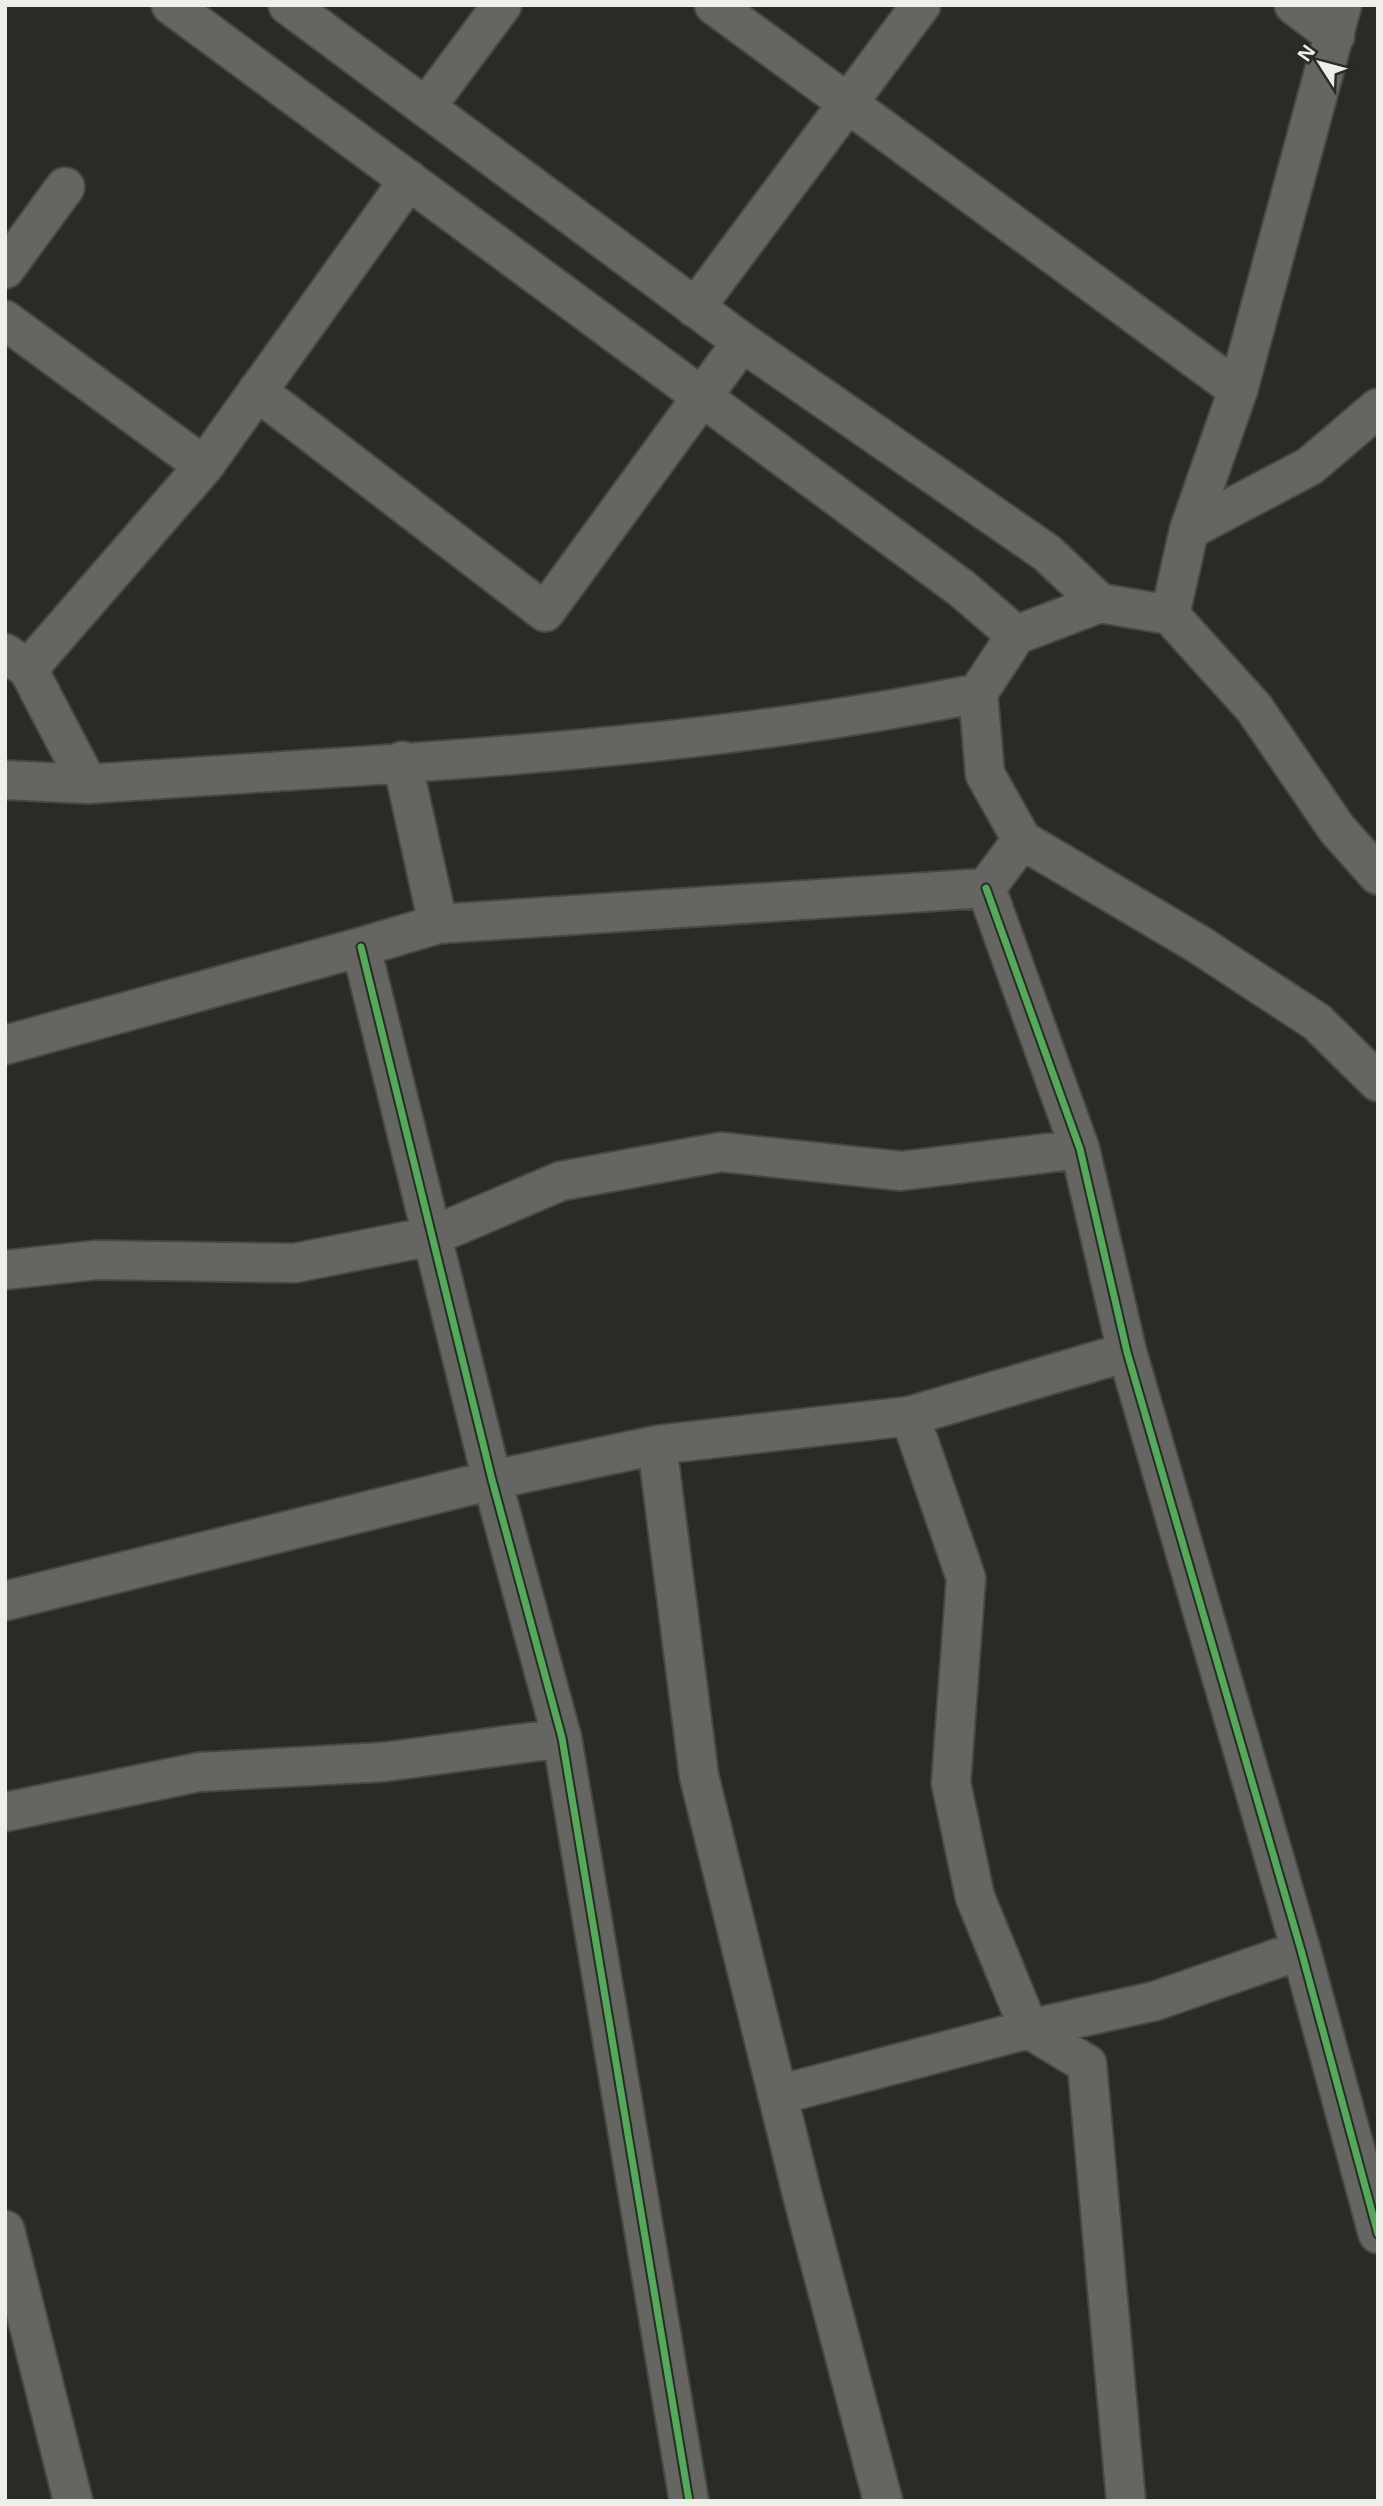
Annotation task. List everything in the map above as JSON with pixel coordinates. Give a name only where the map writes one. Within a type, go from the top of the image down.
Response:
[{"type":"street","points":[[171,5],[961,588],[1016,635]]},
{"type":"street","points":[[288,5],[742,342],[1047,553],[1100,603]]},
{"type":"street","points":[[426,107],[502,5]]},
{"type":"street","points":[[714,5],[1238,390]]},
{"type":"street","points":[[695,307],[921,5]]},
{"type":"street","points":[[1170,615],[1189,530],[1238,390],[1339,20],[1294,5]]},
{"type":"street","points":[[88,784],[17,661],[204,466],[409,180]]},
{"type":"street","points":[[5,269],[65,187]]},
{"type":"street","points":[[5,320],[204,466]]},
{"type":"street","points":[[257,391],[545,612],[742,342]]},
{"type":"street","points":[[1189,530],[1310,466],[1378,408]]},
{"type":"street","points":[[1378,875],[1338,829],[1254,708],[1170,615],[1100,603],[1016,635],[978,694],[985,774],[1022,840],[1198,944],[1317,1022],[1378,1082]]},
{"type":"street","points":[[5,780],[88,784],[617,746],[867,715],[978,694]]},
{"type":"street","points":[[402,761],[438,924]]},
{"type":"street","points":[[5,1045],[438,924],[986,888],[1022,840]]},
{"type":"street","points":[[986,888],[1080,1149],[1126,1352],[1301,1950],[1378,2234]]},
{"type":"street","points":[[361,947],[492,1480],[562,1738],[690,2501]]},
{"type":"street","points":[[5,1270],[96,1260],[295,1263],[432,1236],[561,1181],[721,1152],[901,1171],[1080,1149]]},
{"type":"street","points":[[5,1601],[492,1480],[657,1446],[910,1416],[1126,1352]]},
{"type":"street","points":[[910,1416],[966,1578],[951,1783],[975,1897],[1029,2029],[1087,2064],[1126,2501]]},
{"type":"street","points":[[657,1446],[699,1776],[883,2501]]},
{"type":"street","points":[[5,1812],[199,1772],[384,1762],[562,1738]]},
{"type":"street","points":[[778,2095],[1029,2029],[1155,2001],[1301,1950]]},
{"type":"street","points":[[5,2230],[73,2501]]},
{"type":"cycle path","points":[[986,888],[1080,1149],[1127,1352],[1301,1950],[1378,2234]]},
{"type":"cycle path","points":[[361,947],[492,1480],[562,1738],[689,2501]]}]
